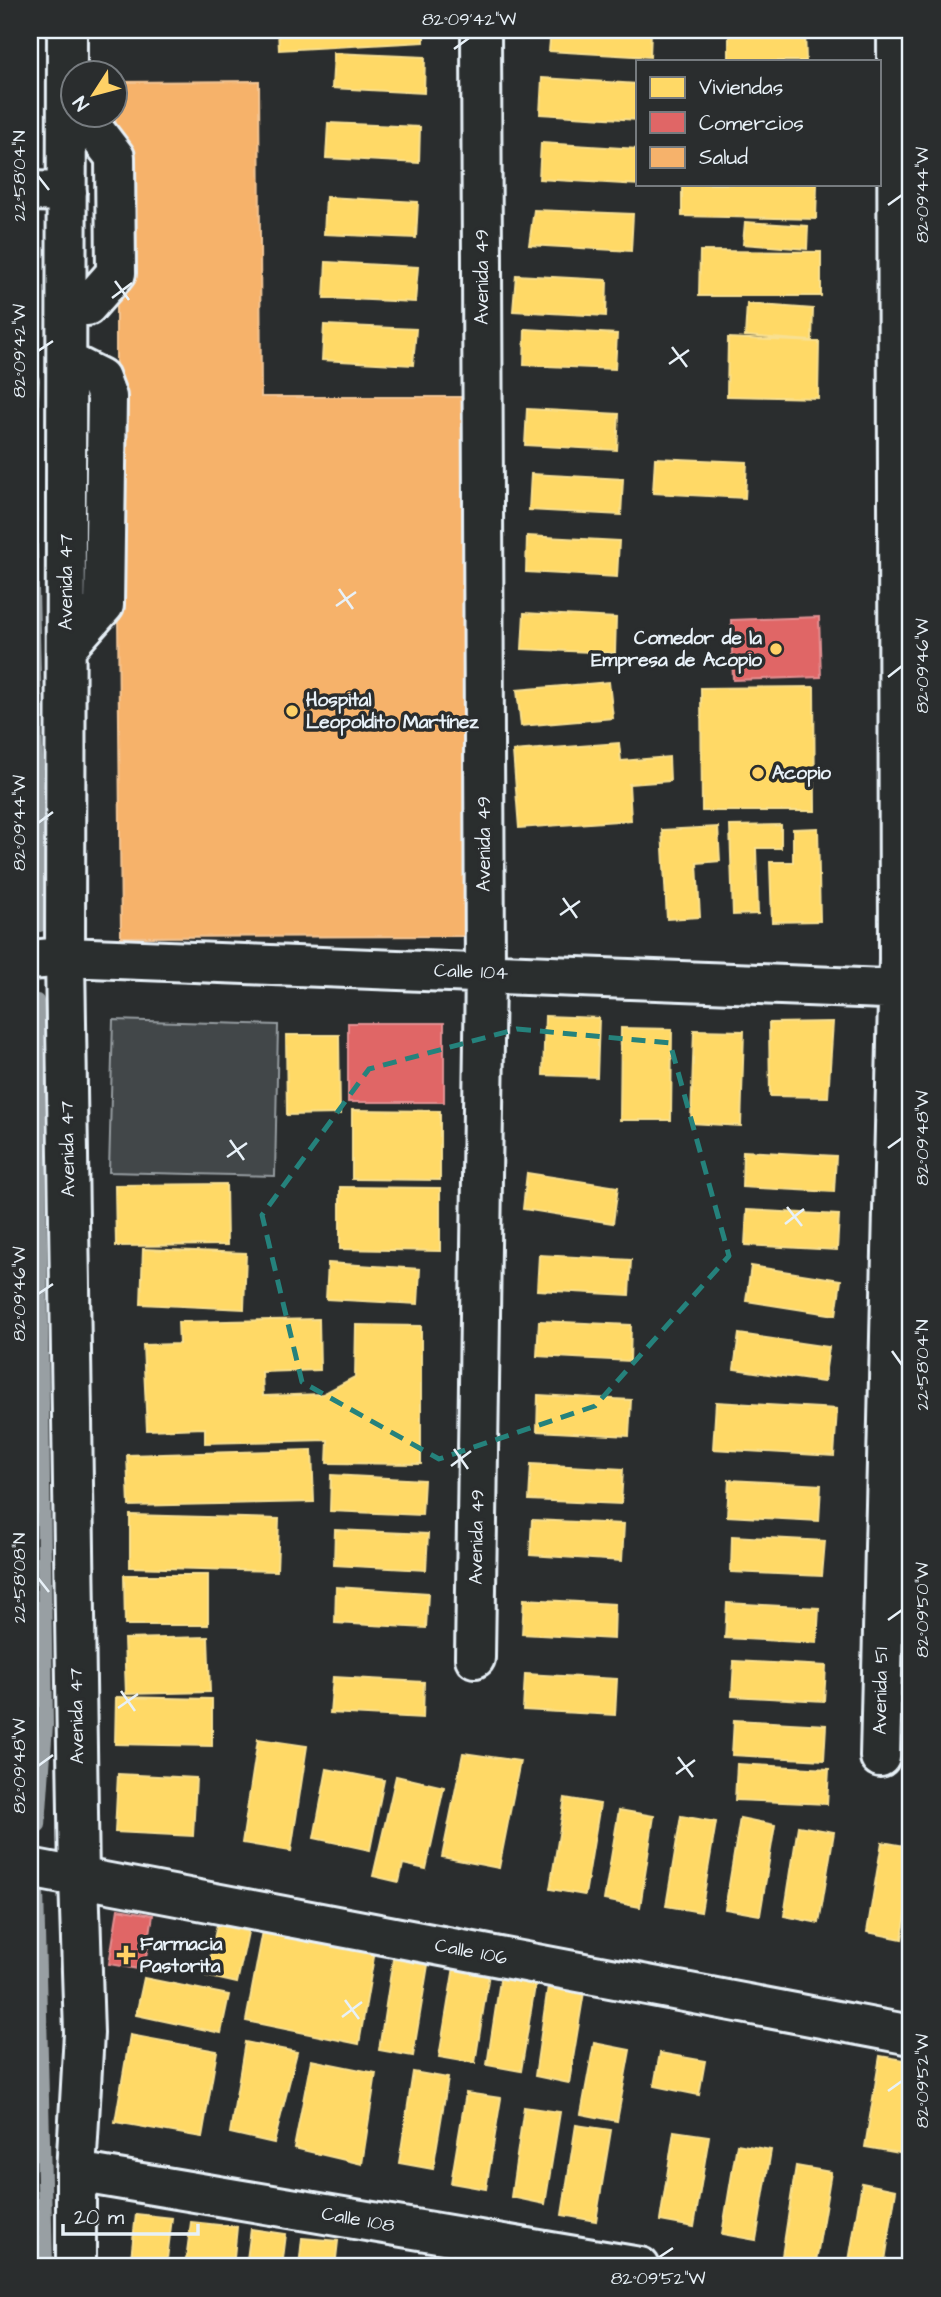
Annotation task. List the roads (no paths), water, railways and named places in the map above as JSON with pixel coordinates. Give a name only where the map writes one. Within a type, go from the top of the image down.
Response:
[{"type":"street","name":"Avenida 47","points":[[67,30],[67,60]]},
{"type":"street","name":"Avenida 49","points":[[475,1658],[485,972],[481,30]]},
{"type":"street","name":"Avenida 51","points":[[880,1757],[905,975],[897,30]]},
{"type":"street","name":"Avenida 47","points":[[68,130],[66,648],[48,958],[84,2033],[76,2172],[76,2267]]},
{"type":"street","points":[[68,306],[87,306],[116,273],[115,157],[96,132],[88,130]]},
{"type":"street","points":[[30,191],[67,192]]},
{"type":"street","name":"Calle 104","points":[[48,958],[485,972],[905,975]]},
{"type":"street","name":"Calle 106","points":[[30,1868],[911,2035]]},
{"type":"street","name":"Calle 108","points":[[76,2172],[640,2267]]},
{"type":"waterway","points":[[30,438],[33,380]]},
{"type":"waterway","points":[[30,506],[40,925]]},
{"type":"waterway","points":[[37,1001],[46,1725],[39,1825]]},
{"type":"waterway","points":[[37,1889],[46,2267]]},
{"type":"place","name":"Comedor de la Empresa de Acopio","points":[[776,649]]},
{"type":"place","name":"Hospital Leopoldito Martínez","points":[[292,711]]},
{"type":"place","name":"Acopio","points":[[758,773]]},
{"type":"place","name":"Farmacia Pastorita","points":[[126,1955]]}]
